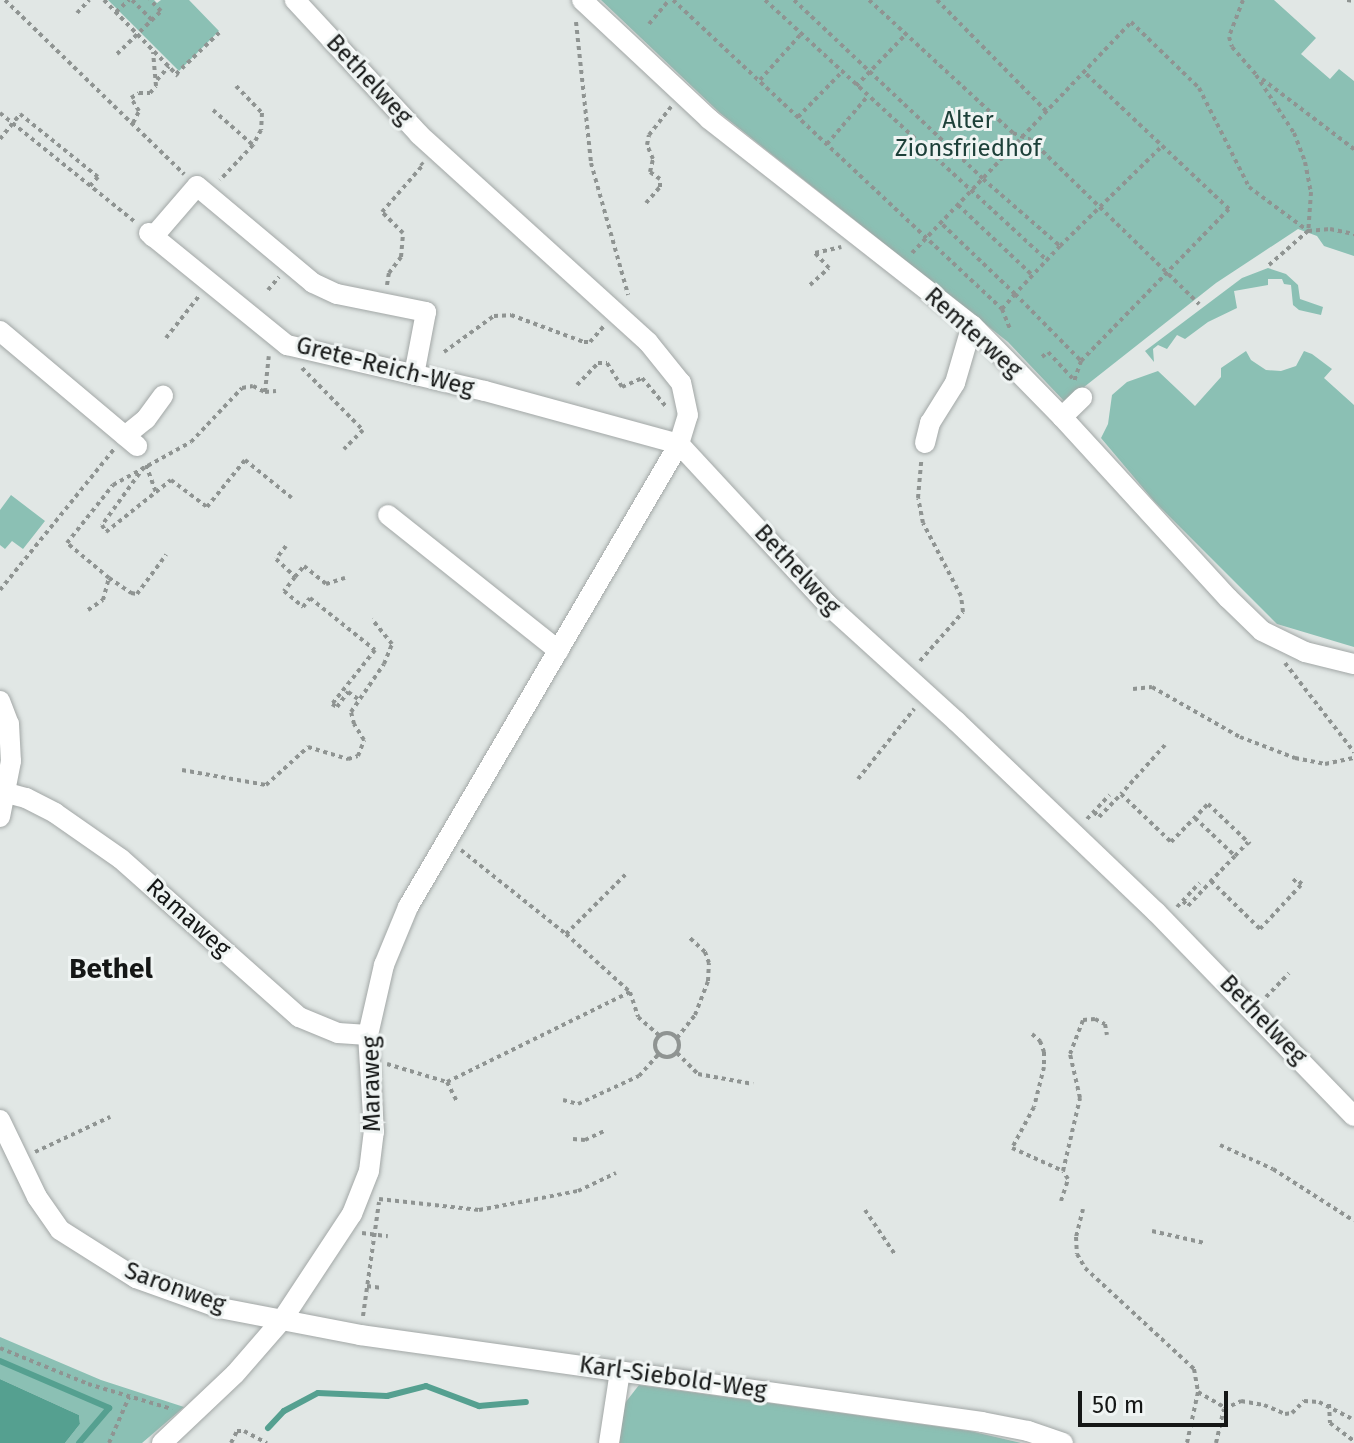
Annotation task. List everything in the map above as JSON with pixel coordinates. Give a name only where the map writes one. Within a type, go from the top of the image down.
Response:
[{"type":"street","name":"Bethelweg","points":[[295,0],[313,8],[419,134],[648,342],[681,383],[688,415]]},
{"type":"street","name":"Remterweg","points":[[579,7],[709,119],[972,325],[1262,631],[1305,652],[1354,664]]},
{"type":"street","points":[[151,235],[203,190],[313,283],[337,294],[426,312],[414,375]]},
{"type":"street","name":"Grete-Reich-Weg","points":[[151,235],[278,338],[304,351],[414,375],[679,444]]},
{"type":"street","points":[[925,443],[930,423],[955,383],[972,325]]},
{"type":"street","points":[[0,331],[136,449],[146,419],[163,396]]},
{"type":"street","points":[[1062,417],[1078,389]]},
{"type":"street","points":[[679,444],[688,415]]},
{"type":"street","name":"Bethelweg","points":[[679,444],[827,604],[930,697],[1165,920],[1354,1116]]},
{"type":"street","name":"Maraweg","points":[[162,1443],[194,1415],[282,1320],[370,1198],[374,1132],[368,1035],[384,965],[408,907],[679,444]]},
{"type":"street","points":[[388,515],[559,651]]},
{"type":"street","points":[[0,701],[9,724],[11,761],[0,817]]},
{"type":"street","name":"Ramaweg","points":[[7,793],[26,798],[55,813],[121,859],[299,1017],[338,1033],[368,1035]]},
{"type":"street","name":"Saronweg","points":[[0,1120],[49,1217],[79,1245],[136,1278],[173,1292],[220,1308],[282,1320]]},
{"type":"street","name":"Karl-Siebold-Weg","points":[[282,1320],[360,1335],[982,1422],[1028,1431],[1063,1443]]},
{"type":"street","points":[[609,1443],[620,1371]]},
{"type":"path","points":[[5,0],[203,190],[253,145],[261,130],[262,113],[236,86]]},
{"type":"path","points":[[77,13],[89,0]]},
{"type":"path","points":[[104,0],[177,75],[220,32]]},
{"type":"path","points":[[116,12],[131,0],[152,20]]},
{"type":"path","points":[[117,54],[161,11],[150,0]]},
{"type":"path","points":[[649,24],[671,0],[1002,309],[1010,329]]},
{"type":"path","points":[[765,0],[1047,260]]},
{"type":"path","points":[[794,0],[983,179],[1060,246]]},
{"type":"path","points":[[869,0],[1013,133],[1024,136],[1100,206],[1199,304]]},
{"type":"path","points":[[937,0],[1047,112]]},
{"type":"path","points":[[1243,0],[1229,37],[1232,47],[1256,75],[1294,133],[1305,162],[1311,192],[1308,231]]},
{"type":"path","points":[[1347,0],[1354,1]]},
{"type":"path","points":[[579,7],[575,30],[591,163],[611,247],[633,306],[628,325]]},
{"type":"path","points":[[926,238],[1131,22],[1199,88],[1249,187],[1308,231]]},
{"type":"path","points":[[760,80],[801,34]]},
{"type":"path","points":[[856,86],[905,35]]},
{"type":"path","points":[[153,50],[156,82]]},
{"type":"path","points":[[133,123],[139,111],[131,98],[139,93],[150,93],[169,66]]},
{"type":"path","points":[[798,117],[841,72]]},
{"type":"path","points":[[1078,389],[1081,361],[1229,209],[1085,73]]},
{"type":"path","points":[[1256,75],[1354,149]]},
{"type":"path","points":[[646,203],[660,187],[660,179],[650,172],[653,159],[647,145],[649,135],[682,93]]},
{"type":"path","points":[[827,144],[867,97]]},
{"type":"path","points":[[213,110],[253,145]]},
{"type":"path","points":[[0,113],[151,235]]},
{"type":"path","points":[[0,139],[20,114],[98,177],[90,186]]},
{"type":"path","points":[[1002,309],[1060,246],[1162,146]]},
{"type":"path","points":[[383,303],[389,273],[401,257],[403,233],[382,212],[423,165],[412,154]]},
{"type":"path","points":[[958,205],[1033,276]]},
{"type":"path","points":[[941,223],[1081,361]]},
{"type":"path","points":[[1269,265],[1308,231],[1330,229],[1354,234]]},
{"type":"path","points":[[810,285],[829,268],[815,253],[846,246],[855,234]]},
{"type":"path","points":[[166,338],[193,303]]},
{"type":"path","points":[[444,352],[494,316],[511,315],[584,342],[590,342],[601,331]]},
{"type":"path","points":[[265,392],[270,352],[278,338]]},
{"type":"path","points":[[304,351],[300,366],[363,430],[344,449]]},
{"type":"path","points":[[1042,357],[1048,352],[1078,389]]},
{"type":"path","points":[[577,385],[598,363],[607,363],[622,387],[642,378],[671,412],[688,415]]},
{"type":"path","points":[[0,590],[136,449],[191,442],[242,388],[253,386],[265,392],[276,391]]},
{"type":"path","points":[[906,677],[963,612],[961,596],[923,523],[918,474],[925,443]]},
{"type":"path","points":[[136,449],[156,492]]},
{"type":"path","points":[[136,449],[102,525],[102,529],[110,532],[171,480],[207,507],[245,460],[292,498]]},
{"type":"path","points":[[136,449],[113,485],[67,543],[109,578],[137,594],[166,555]]},
{"type":"path","points":[[286,546],[276,559],[295,577]]},
{"type":"path","points":[[345,578],[326,584],[304,566],[284,591],[303,607],[310,598],[375,650],[332,704],[337,707],[348,692],[358,699]]},
{"type":"path","points":[[88,610],[103,600],[109,578]]},
{"type":"path","points":[[182,770],[266,785],[308,747],[353,759],[358,756],[364,740],[352,720],[351,712],[384,664],[392,644],[372,619]]},
{"type":"path","points":[[1133,689],[1152,687],[1240,737],[1295,758],[1325,764],[1354,755],[1287,669],[1282,642]]},
{"type":"path","points":[[858,779],[907,715],[930,697]]},
{"type":"path","points":[[1094,812],[1099,817],[1165,745]]},
{"type":"path","points":[[1121,794],[1171,842],[1208,804],[1249,843],[1188,906],[1183,901]]},
{"type":"path","points":[[1074,833],[1109,795]]},
{"type":"path","points":[[1195,818],[1235,856]]},
{"type":"path","points":[[474,861],[566,934],[630,992],[638,1017],[660,1036]]},
{"type":"path","points":[[566,934],[626,874]]},
{"type":"path","points":[[1211,881],[1260,929],[1302,884],[1296,879],[1293,882]]},
{"type":"path","points":[[1165,920],[1199,883]]},
{"type":"path","points":[[690,938],[705,952],[709,963],[708,981],[695,1015],[677,1038],[677,1053],[698,1074],[753,1084]]},
{"type":"path","points":[[1253,1010],[1289,973]]},
{"type":"path","points":[[370,1059],[447,1082],[630,992]]},
{"type":"path","points":[[1063,1171],[1080,1098],[1070,1054],[1083,1020],[1095,1019],[1105,1024],[1107,1035]]},
{"type":"path","points":[[677,1038],[667,1033],[660,1036],[655,1046],[659,1054],[666,1058],[677,1053]]},
{"type":"path","points":[[1032,1034],[1040,1041],[1044,1067],[1034,1107],[1012,1148],[1063,1171],[1068,1179],[1061,1201]]},
{"type":"path","points":[[563,1100],[578,1104],[639,1076],[659,1054]]},
{"type":"path","points":[[447,1082],[457,1102]]},
{"type":"path","points":[[18,1159],[110,1117]]},
{"type":"path","points":[[573,1139],[585,1140],[606,1130]]},
{"type":"path","points":[[1220,1145],[1273,1169],[1354,1221]]},
{"type":"path","points":[[360,1335],[367,1286],[370,1198],[479,1210],[578,1191],[616,1173]]},
{"type":"path","points":[[1083,1209],[1076,1237],[1077,1254],[1085,1268],[1194,1369],[1198,1392],[1187,1443]]},
{"type":"path","points":[[865,1210],[896,1256]]},
{"type":"path","points":[[1152,1231],[1205,1243]]},
{"type":"path","points":[[367,1286],[382,1288]]},
{"type":"path","points":[[0,1348],[88,1384],[194,1415]]},
{"type":"path","points":[[1198,1392],[1226,1408]]},
{"type":"path","points":[[109,1443],[129,1397]]},
{"type":"path","points":[[1216,1443],[1218,1426],[1226,1408],[1248,1400],[1285,1414],[1292,1413],[1304,1401],[1329,1404],[1351,1418]]},
{"type":"path","points":[[1329,1404],[1330,1423],[1354,1441]]},
{"type":"path","points":[[231,1443],[237,1431],[244,1431],[267,1443]]},
{"type":"green space","points":[[108,0],[154,0],[157,3],[161,0],[189,0],[219,31],[179,71]]},
{"type":"green space","name":"Alter Zionsfriedhof","points":[[601,0],[1274,0],[1316,38],[1301,54],[1330,79],[1339,69],[1354,81],[1354,256],[1324,246],[1317,236],[1298,229],[1216,283],[1065,402],[1008,342],[720,113]]},
{"type":"green space","points":[[1268,268],[1286,274],[1298,285],[1300,299],[1323,307],[1321,315],[1299,310],[1293,305],[1291,285],[1284,284],[1282,279],[1268,279],[1268,285],[1234,291],[1237,308],[1208,322],[1185,339],[1177,335],[1167,349],[1158,345],[1153,349],[1154,362],[1145,351],[1242,278]]},
{"type":"green space","points":[[1246,351],[1251,360],[1266,370],[1281,371],[1296,366],[1304,351],[1312,354],[1332,369],[1324,378],[1354,405],[1354,647],[1277,624],[1154,501],[1101,438],[1108,424],[1112,395],[1127,382],[1158,371],[1195,406],[1221,377],[1221,368]]},
{"type":"green space","points":[[11,495],[45,521],[23,549],[12,541],[5,549],[0,545],[0,510]]},
{"type":"green space","points":[[0,1337],[101,1380],[184,1407],[142,1443],[65,1443],[80,1424],[79,1415],[0,1379]]},
{"type":"green space","points":[[639,1385],[970,1431],[1021,1443],[619,1443],[625,1403]]},
{"type":"shaded area","points":[[0,1379],[79,1415],[80,1424],[65,1443],[0,1443]]},
{"type":"waterway","points":[[0,1361],[109,1408],[79,1443]]},
{"type":"waterway","points":[[268,1428],[284,1411],[318,1393],[387,1396],[426,1386],[479,1406],[526,1402]]},
{"type":"district","name":"Bethel","points":[[111,969]]}]
